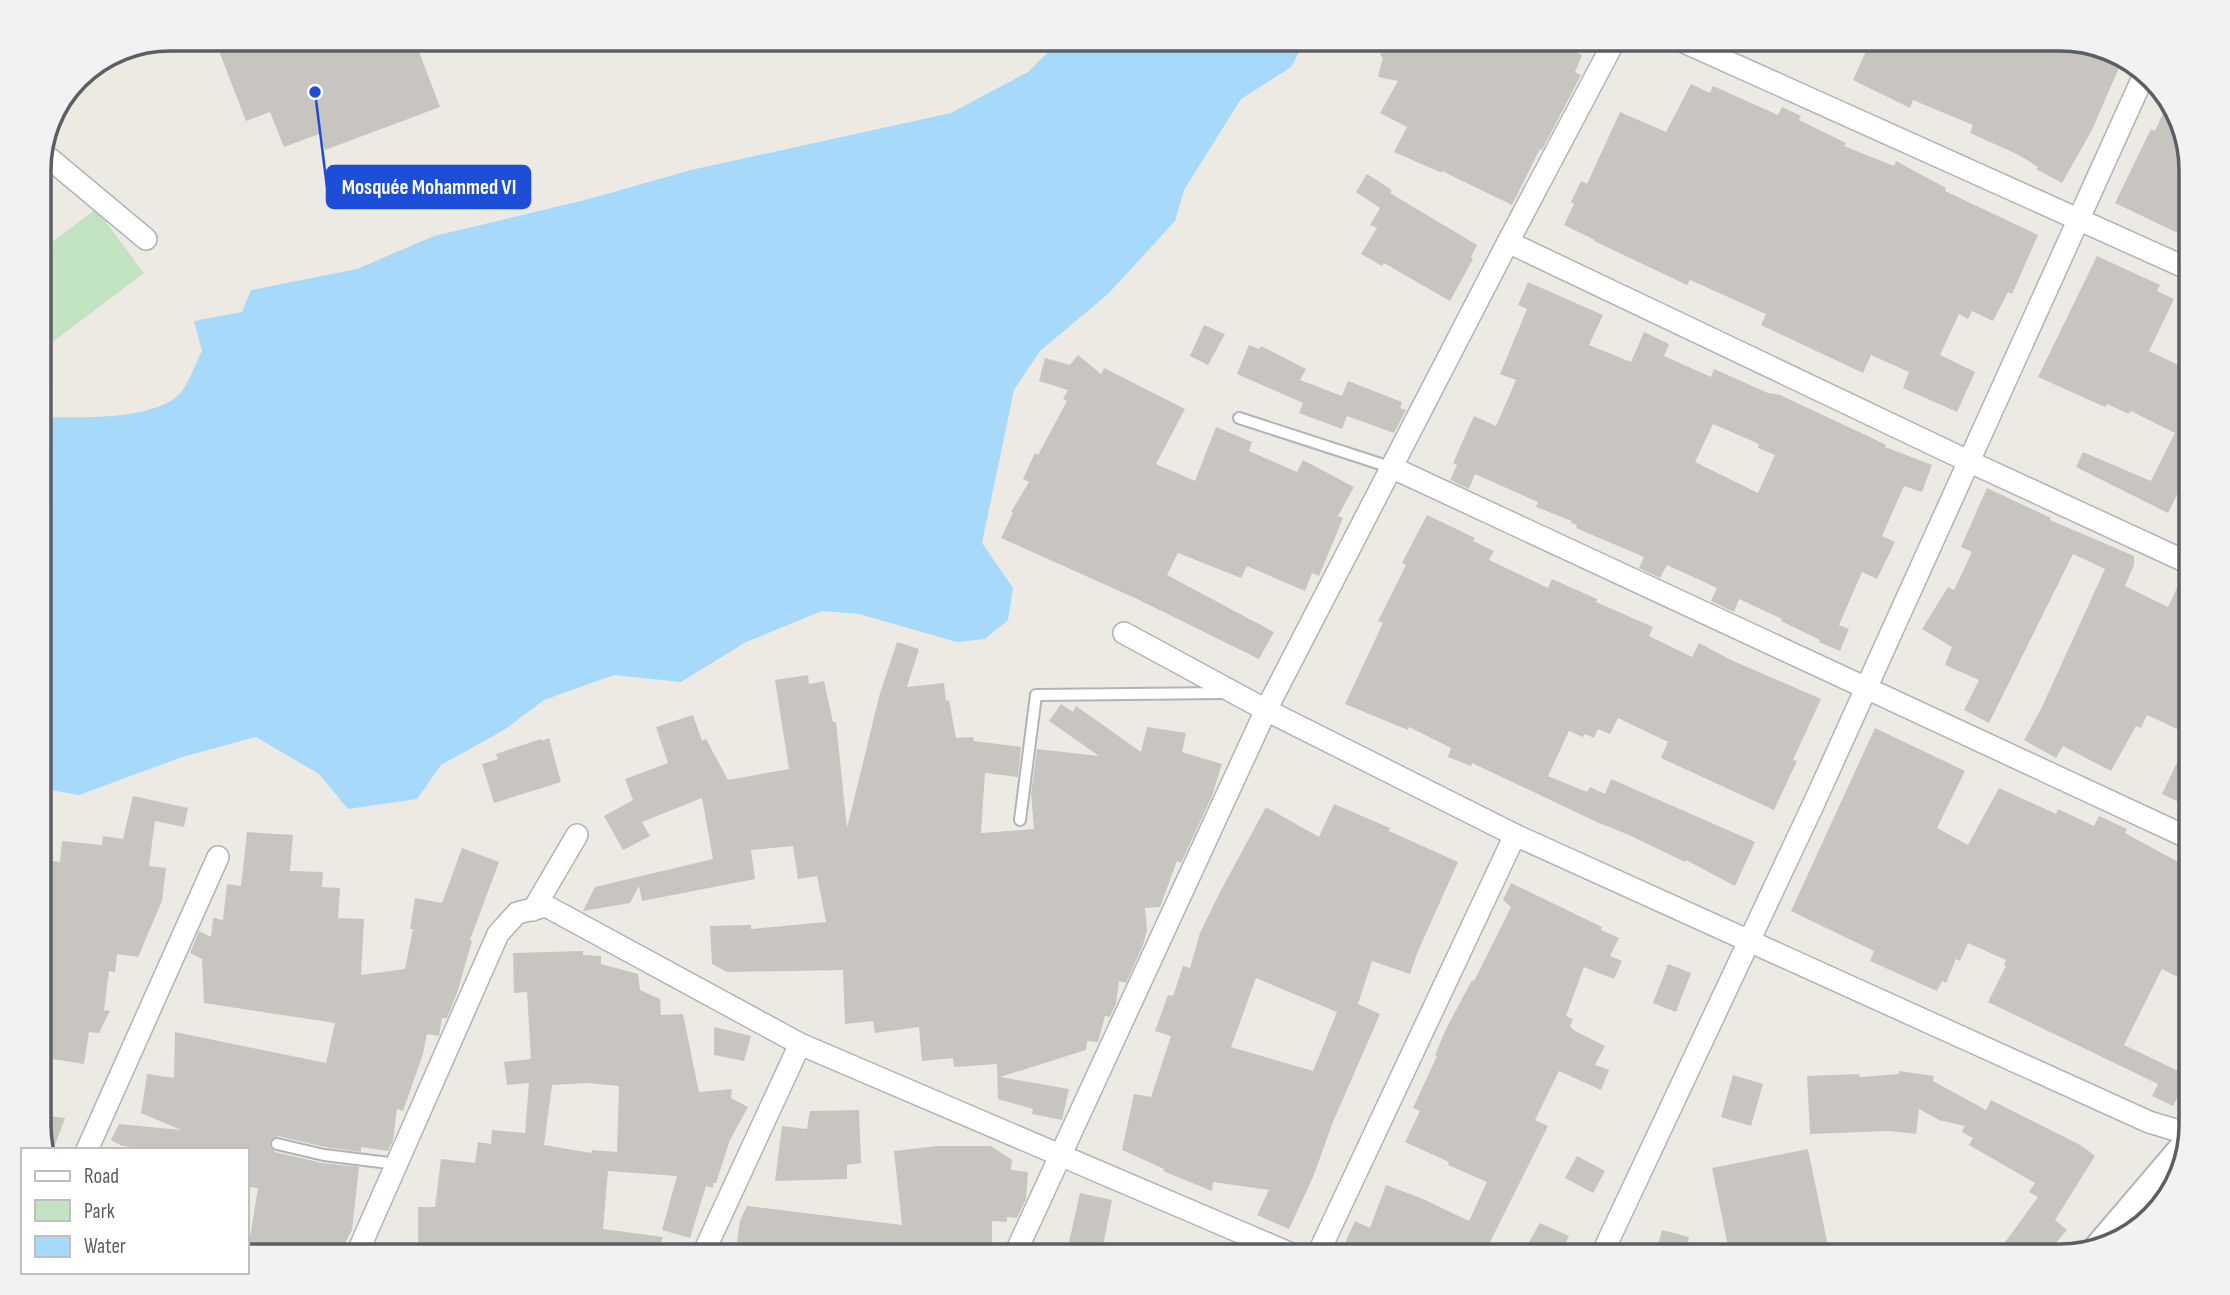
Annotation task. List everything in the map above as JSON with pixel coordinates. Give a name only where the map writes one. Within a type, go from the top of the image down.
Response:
[{"type":"street","points":[[1020,1244],[1266,710],[1609,51]]},
{"type":"street","points":[[1704,51],[2179,265]]},
{"type":"street","points":[[1607,1244],[1866,688],[2141,83]]},
{"type":"street","points":[[51,160],[146,239]]},
{"type":"street","points":[[1508,242],[2179,558]]},
{"type":"street","points":[[1393,468],[2179,833]]},
{"type":"street","points":[[1124,633],[1266,710],[1515,835],[2149,1122],[2178,1142]]},
{"type":"street","points":[[533,909],[577,835]]},
{"type":"street","points":[[1323,1244],[1515,835]]},
{"type":"street","points":[[88,1148],[218,857]]},
{"type":"street","points":[[361,1244],[498,934],[517,913],[546,906],[800,1044],[1268,1244]]},
{"type":"street","points":[[708,1244],[800,1044]]},
{"type":"street","points":[[2110,1233],[2174,1158]]},
{"type":"lane","points":[[1239,418],[1393,468]]},
{"type":"lane","points":[[1020,820],[1036,695],[1234,693]]},
{"type":"lane","points":[[277,1144],[324,1156],[397,1164]]},
{"type":"green space","points":[[96,209],[144,273],[51,343],[51,243]]},
{"type":"water","points":[[1050,51],[1300,51],[1291,67],[1241,99],[1184,190],[1175,221],[1108,294],[1040,351],[1014,390],[982,543],[1013,588],[1008,620],[985,639],[957,642],[859,614],[822,611],[746,642],[681,682],[614,675],[544,700],[504,730],[441,765],[417,799],[348,809],[319,774],[256,737],[182,757],[79,795],[51,790],[51,417],[115,416],[155,408],[170,401],[185,387],[202,351],[194,321],[242,312],[251,290],[357,269],[434,236],[585,200],[691,170],[951,113],[1028,72]]},
{"type":"building","points":[[219,51],[419,51],[440,107],[325,150],[319,134],[284,147],[270,112],[246,121]]},
{"type":"building","points":[[1382,51],[1572,51],[1582,55],[1575,72],[1581,75],[1512,205],[1442,171],[1394,152],[1407,127],[1380,113],[1398,81],[1378,77],[1383,57],[1380,56]]},
{"type":"building","points":[[1866,51],[2060,51],[2091,55],[2119,67],[2092,130],[2062,183],[2036,169],[2038,167],[2019,155],[1970,133],[1973,125],[1913,100],[1910,108],[1853,80]]},
{"type":"building","points":[[1691,84],[1710,93],[1713,86],[1778,115],[1782,107],[1801,116],[1799,120],[1846,143],[1844,146],[1894,166],[1896,161],[1946,188],[1945,191],[2038,235],[2012,294],[2008,292],[1993,321],[1972,311],[1968,319],[1959,314],[1940,355],[1975,372],[1957,412],[1903,388],[1909,372],[1871,355],[1863,373],[1761,325],[1766,314],[1690,280],[1687,285],[1564,225],[1581,181],[1587,184],[1620,112],[1666,132]]},
{"type":"building","points":[[2164,112],[2173,132],[2179,162],[2179,234],[2115,203],[2151,129],[2155,131]]},
{"type":"building","points":[[1367,174],[1392,190],[1390,193],[1477,245],[1471,257],[1473,259],[1450,301],[1384,263],[1382,266],[1361,254],[1377,228],[1370,225],[1380,208],[1356,192]]},
{"type":"building","points":[[2097,256],[2160,285],[2157,291],[2174,299],[2149,351],[2179,365],[2179,491],[2168,513],[2076,467],[2083,452],[2151,481],[2175,433],[2131,411],[2129,414],[2107,404],[2105,407],[2038,377]]},
{"type":"building","points":[[1528,282],[1603,315],[1589,345],[1631,362],[1644,332],[1669,344],[1664,356],[1711,377],[1714,369],[1768,393],[1780,395],[1876,440],[1886,445],[1885,447],[1932,465],[1922,492],[1904,486],[1882,536],[1895,542],[1877,579],[1862,572],[1839,625],[1849,629],[1840,651],[1739,599],[1734,612],[1711,601],[1717,588],[1667,565],[1660,578],[1639,568],[1644,557],[1576,528],[1577,525],[1571,523],[1572,521],[1536,507],[1538,502],[1475,474],[1469,489],[1450,480],[1457,465],[1453,463],[1474,416],[1496,426],[1516,380],[1500,374],[1527,309],[1518,305]],"holes":[[[1713,424],[1759,444],[1758,448],[1775,455],[1758,493],[1695,462]]]},
{"type":"building","points":[[1204,325],[1225,334],[1208,365],[1190,356]]},
{"type":"building","points":[[1249,345],[1259,349],[1261,346],[1306,369],[1300,380],[1342,396],[1348,381],[1402,402],[1400,408],[1406,410],[1394,433],[1347,416],[1342,429],[1299,413],[1303,403],[1237,374]]},
{"type":"building","points":[[1078,355],[1101,374],[1104,368],[1185,409],[1156,464],[1195,481],[1216,427],[1252,442],[1249,451],[1297,472],[1303,460],[1354,487],[1338,516],[1343,518],[1319,576],[1312,573],[1305,591],[1247,566],[1241,578],[1178,553],[1167,575],[1274,632],[1259,659],[1135,598],[1001,538],[1013,513],[1011,512],[1029,482],[1023,479],[1035,453],[1038,455],[1067,401],[1063,399],[1068,390],[1039,381],[1045,358],[1070,365]]},
{"type":"building","points":[[1987,488],[2051,518],[2050,520],[2134,556],[2134,565],[2125,586],[2168,607],[2179,584],[2179,730],[2147,715],[2141,728],[2136,726],[2111,771],[2063,746],[2056,758],[2024,740],[2105,569],[2073,554],[1989,723],[1964,710],[1979,680],[1945,665],[1952,647],[1922,629],[1948,587],[1954,590],[1972,552],[1961,547]]},
{"type":"building","points":[[1427,515],[1475,538],[1473,541],[1494,551],[1489,560],[1548,588],[1552,579],[1597,599],[1596,602],[1653,627],[1649,636],[1692,657],[1699,643],[1731,660],[1821,699],[1774,810],[1661,758],[1668,742],[1618,718],[1610,734],[1598,729],[1594,738],[1569,731],[1548,776],[1587,792],[1590,787],[1605,794],[1611,779],[1755,842],[1735,886],[1686,860],[1685,862],[1472,763],[1471,766],[1448,757],[1451,748],[1409,727],[1408,730],[1345,704],[1383,623],[1378,621],[1406,565],[1402,563]]},
{"type":"building","points":[[897,642],[919,649],[907,687],[944,683],[956,738],[973,737],[974,741],[1021,747],[1018,777],[985,773],[981,833],[1034,829],[1031,794],[1037,749],[1099,756],[1049,721],[1061,704],[1073,712],[1076,706],[1141,752],[1147,727],[1186,733],[1182,752],[1222,764],[1212,796],[1181,863],[1177,861],[1160,907],[1145,908],[1147,930],[1143,945],[1126,983],[1119,981],[1116,1003],[1110,1017],[1105,1016],[1098,1042],[1087,1041],[1086,1050],[1000,1077],[1069,1089],[1062,1120],[1032,1114],[1033,1109],[998,1099],[997,1064],[954,1067],[953,1058],[922,1061],[919,1027],[875,1033],[873,1021],[845,1024],[843,970],[727,972],[712,964],[710,926],[751,925],[751,929],[826,922],[817,876],[798,879],[793,846],[751,850],[755,879],[642,901],[639,886],[630,903],[583,911],[595,887],[713,859],[702,798],[642,822],[650,836],[623,850],[604,816],[633,800],[625,779],[668,763],[656,727],[693,715],[702,741],[706,739],[728,780],[789,769],[775,680],[808,675],[809,684],[824,681],[833,722],[836,722],[847,828],[880,693]]},
{"type":"building","points":[[1875,728],[1965,771],[1937,828],[1968,845],[1999,788],[2056,814],[2058,809],[2094,826],[2099,816],[2127,829],[2125,833],[2179,862],[2179,978],[2162,969],[2124,1045],[2179,1071],[2179,1094],[2173,1106],[2152,1096],[2158,1084],[1988,1002],[2006,966],[2006,960],[1968,943],[1960,961],[1956,959],[1946,983],[1942,981],[1937,991],[1870,961],[1874,951],[1791,911]]},
{"type":"building","points":[[549,738],[561,782],[494,803],[482,764],[498,759],[496,754]]},
{"type":"building","points":[[2179,758],[2179,802],[2162,794]]},
{"type":"building","points":[[133,796],[188,808],[184,827],[155,821],[149,866],[166,868],[162,901],[138,957],[117,954],[115,972],[109,971],[104,1010],[110,1011],[99,1033],[89,1032],[84,1064],[51,1059],[51,861],[60,862],[62,841],[102,845],[103,836],[123,839]]},
{"type":"building","points":[[1334,804],[1458,862],[1410,974],[1372,961],[1358,1004],[1380,1014],[1289,1229],[1257,1215],[1269,1190],[1213,1182],[1212,1191],[1163,1171],[1164,1169],[1122,1150],[1134,1094],[1151,1097],[1171,1036],[1155,1031],[1168,995],[1173,996],[1183,966],[1190,968],[1200,933],[1266,807],[1319,837]],"holes":[[[1256,978],[1337,1012],[1313,1071],[1231,1047]]]},
{"type":"building","points":[[247,832],[293,835],[290,871],[323,872],[322,887],[340,888],[338,918],[364,919],[361,975],[405,969],[413,929],[410,929],[415,898],[442,903],[462,848],[499,862],[470,940],[472,941],[457,993],[447,1018],[442,1018],[439,1036],[427,1034],[423,1054],[403,1111],[397,1109],[393,1140],[388,1151],[361,1147],[361,1152],[278,1136],[270,1142],[270,1147],[275,1152],[322,1163],[359,1167],[352,1230],[344,1244],[249,1244],[258,1188],[248,1187],[248,1148],[132,1148],[111,1140],[119,1124],[181,1130],[141,1113],[147,1074],[174,1078],[175,1032],[326,1063],[335,1023],[204,1003],[202,959],[190,953],[199,931],[211,937],[213,918],[223,920],[227,884],[241,886]]},
{"type":"building","points":[[1511,883],[1619,938],[1610,956],[1622,961],[1614,979],[1584,967],[1566,1016],[1573,1019],[1570,1026],[1575,1031],[1605,1046],[1595,1065],[1609,1070],[1601,1090],[1559,1071],[1535,1120],[1548,1126],[1489,1244],[1344,1244],[1355,1221],[1370,1228],[1386,1185],[1469,1221],[1487,1182],[1405,1142],[1420,1111],[1413,1108],[1437,1056],[1435,1055],[1446,1029],[1472,980],[1474,981],[1511,907],[1503,900]]},
{"type":"building","points":[[583,951],[583,955],[601,956],[601,964],[638,974],[640,990],[660,999],[661,1015],[683,1014],[699,1092],[732,1089],[731,1098],[748,1107],[730,1140],[716,1183],[713,1183],[713,1188],[706,1186],[690,1238],[662,1230],[677,1176],[608,1171],[603,1229],[663,1237],[660,1244],[418,1244],[418,1207],[435,1207],[441,1159],[475,1163],[478,1142],[491,1144],[492,1130],[525,1133],[529,1083],[507,1085],[504,1062],[531,1059],[527,992],[514,993],[513,953]],"holes":[[[588,1083],[619,1086],[617,1152],[592,1150],[591,1153],[544,1145],[552,1085]]]},
{"type":"building","points":[[1668,964],[1691,973],[1676,1012],[1653,1003]]},
{"type":"building","points":[[714,1027],[751,1036],[744,1061],[714,1055]]},
{"type":"building","points":[[1899,1071],[1934,1076],[1933,1081],[1986,1110],[1991,1100],[2082,1146],[2095,1156],[2055,1220],[2067,1230],[2055,1244],[2004,1244],[2038,1197],[2029,1192],[2035,1183],[1969,1145],[1973,1138],[1962,1132],[1965,1126],[1939,1120],[1919,1109],[1916,1134],[1889,1131],[1810,1134],[1807,1076],[1859,1074],[1860,1077],[1899,1074]]},
{"type":"building","points":[[1733,1075],[1763,1084],[1751,1126],[1721,1117]]},
{"type":"building","points":[[859,1110],[861,1163],[847,1165],[847,1179],[775,1181],[782,1126],[807,1129],[810,1111]]},
{"type":"building","points":[[51,1116],[65,1118],[54,1148],[54,1148]]},
{"type":"building","points":[[937,1146],[991,1146],[1012,1160],[1011,1170],[1028,1172],[1026,1199],[1017,1218],[1007,1217],[1007,1222],[992,1221],[992,1244],[737,1244],[740,1220],[747,1206],[902,1225],[894,1151]]},
{"type":"building","points":[[1808,1149],[1828,1244],[1728,1244],[1712,1168]]},
{"type":"building","points":[[1577,1156],[1605,1171],[1593,1193],[1565,1178]]},
{"type":"building","points":[[1080,1193],[1112,1200],[1103,1244],[1069,1244]]},
{"type":"building","points":[[1540,1223],[1569,1236],[1565,1244],[1528,1244]]},
{"type":"building","points":[[1662,1230],[1689,1237],[1687,1244],[1658,1244]]},
{"type":"place","name":"Mosquée Mohammed VI","points":[[315,92]]}]
